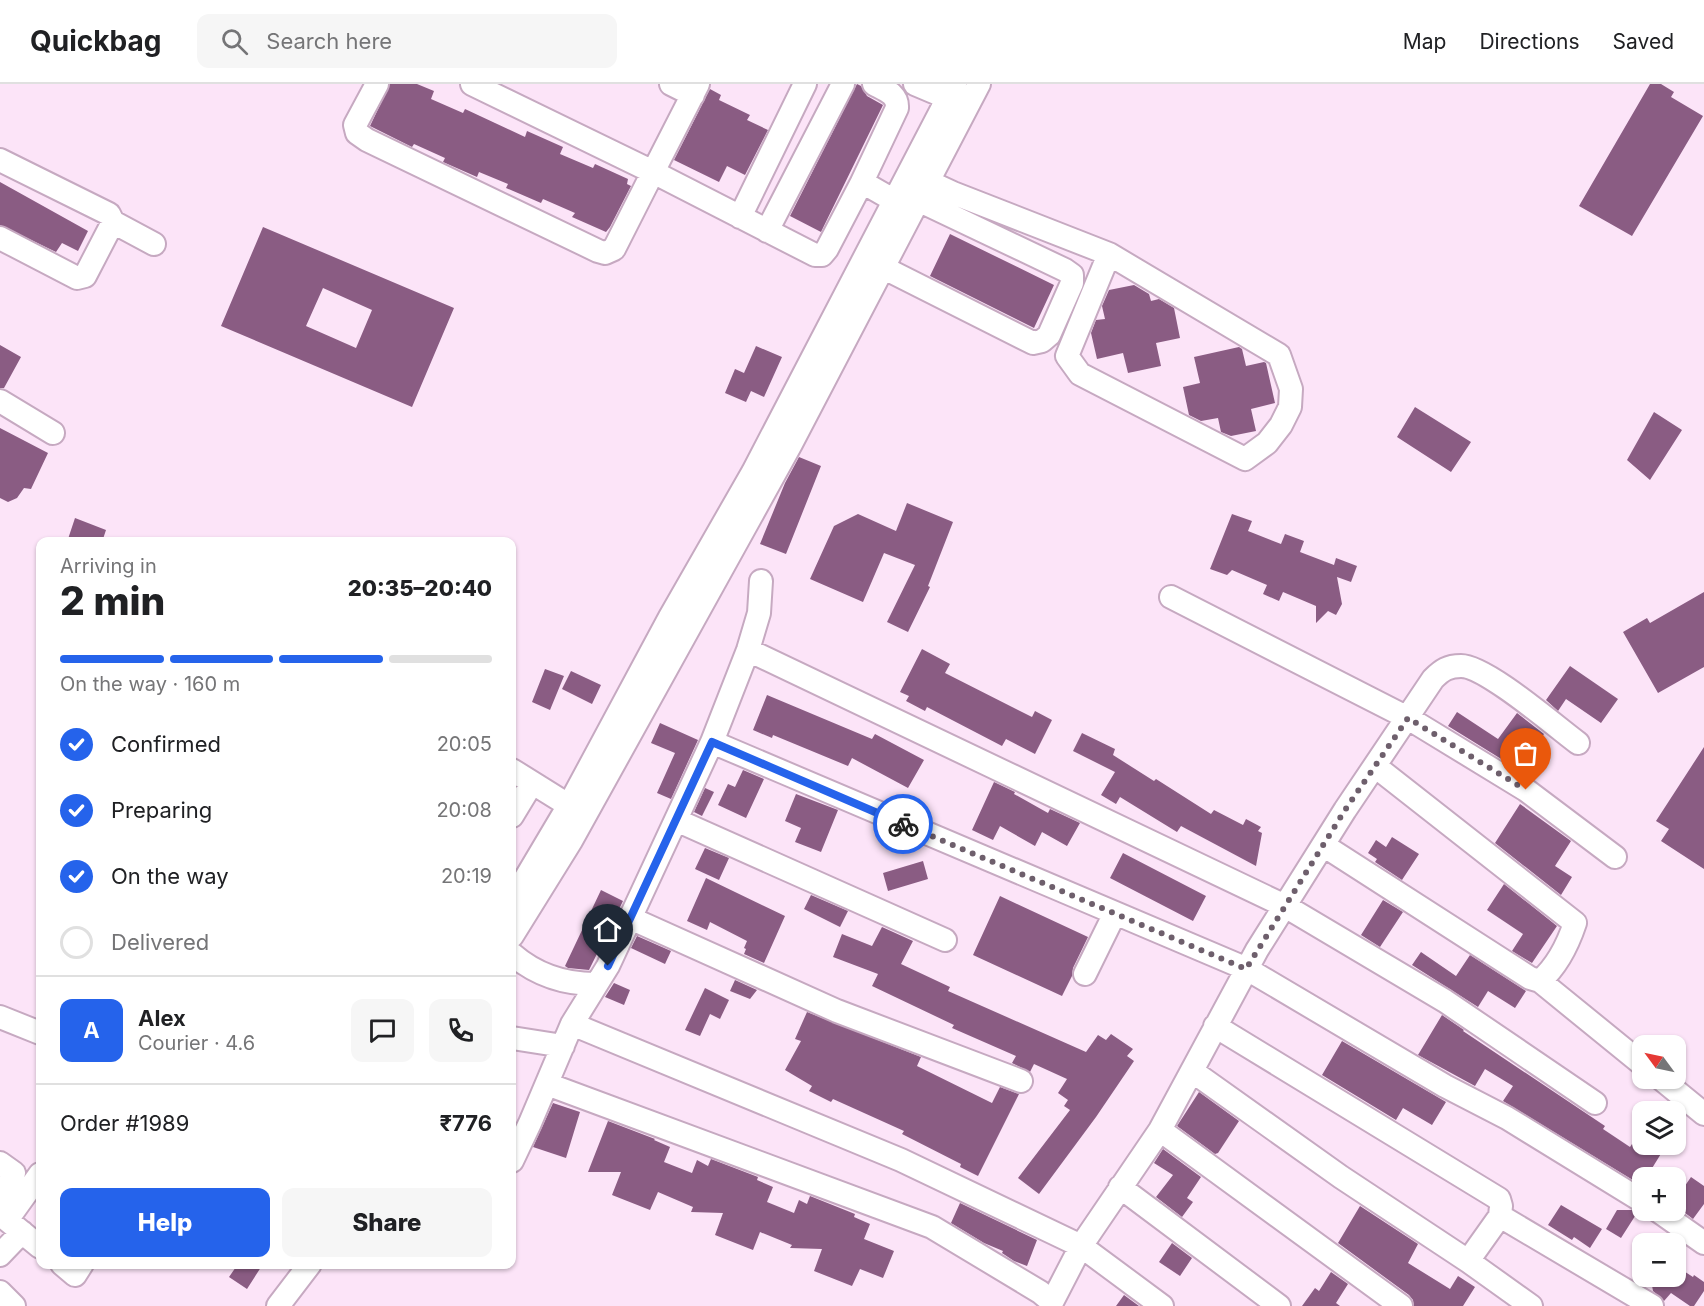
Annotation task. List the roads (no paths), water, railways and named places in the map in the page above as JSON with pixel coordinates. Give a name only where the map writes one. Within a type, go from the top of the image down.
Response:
[{"type":"street","points":[[377,84],[355,125],[357,133],[367,140],[605,253],[614,249],[696,89],[671,84]]},
{"type":"street","points":[[472,84],[653,172],[815,255],[822,255],[827,249],[862,183],[897,108],[898,101],[894,96],[874,84]]},
{"type":"street","points":[[740,217],[806,84]]},
{"type":"street","points":[[767,231],[843,84]]},
{"type":"street","points":[[915,84],[957,96]]},
{"type":"street","points":[[516,928],[577,810],[670,617],[753,472],[895,201],[957,96],[979,84]]},
{"type":"street","points":[[516,895],[577,810],[791,444],[923,190],[957,96]]},
{"type":"street","points":[[0,160],[108,214],[113,222],[154,244]]},
{"type":"street","points":[[862,183],[895,201]]},
{"type":"street","points":[[923,190],[953,193],[1109,254],[1279,355],[1291,389],[1290,407],[1281,425],[1267,443],[1245,459],[1080,374],[1074,367],[1067,356],[1109,254]]},
{"type":"street","points":[[884,268],[1033,344],[1050,335],[1072,276],[923,190]]},
{"type":"street","points":[[0,238],[77,278],[85,276],[113,222]]},
{"type":"street","points":[[0,400],[53,433]]},
{"type":"street","points":[[516,1152],[572,1024],[608,966],[712,742],[748,650],[759,613],[761,581]]},
{"type":"street","points":[[1171,597],[1408,718],[1526,790],[1615,857]]},
{"type":"street","points":[[748,650],[1285,906],[1445,1001],[1595,1103]]},
{"type":"street","points":[[547,1084],[932,1227],[1040,1292],[1051,1304],[1081,1246],[1160,1130],[1246,969],[1323,845],[1433,679],[1444,669],[1463,666],[1489,677],[1578,743]]},
{"type":"street","points":[[712,742],[1246,969],[1445,1086],[1507,1118],[1632,1196]]},
{"type":"street","points":[[1375,766],[1575,923],[1560,955],[1549,973],[1540,981]]},
{"type":"street","points":[[516,773],[577,810]]},
{"type":"street","points":[[516,809],[532,783]]},
{"type":"street","points":[[676,820],[945,940]]},
{"type":"street","points":[[1323,845],[1530,978],[1540,981],[1632,1056]]},
{"type":"street","points":[[1085,974],[1115,913]]},
{"type":"street","points":[[630,918],[837,1011],[1021,1081]]},
{"type":"street","points":[[516,958],[550,977],[579,984],[595,984]]},
{"type":"street","points":[[0,1017],[36,1031]]},
{"type":"street","points":[[572,1024],[902,1160],[1081,1246],[1162,1306]]},
{"type":"street","points":[[1215,1026],[1499,1199],[1500,1216],[1468,1261]]},
{"type":"street","points":[[516,1039],[563,1046]]},
{"type":"street","points":[[1192,1071],[1341,1177],[1468,1261],[1507,1299],[1531,1306]]},
{"type":"street","points":[[1673,1089],[1704,1114]]},
{"type":"street","points":[[1160,1130],[1401,1306]]},
{"type":"street","points":[[0,1163],[14,1173],[0,1203]]},
{"type":"street","points":[[36,1180],[7,1220],[36,1244]]},
{"type":"street","points":[[1120,1187],[1280,1306]]},
{"type":"street","points":[[1500,1216],[1652,1306]]},
{"type":"street","points":[[1673,1221],[1704,1243]]},
{"type":"street","points":[[0,1255],[22,1232]]},
{"type":"street","points":[[68,1269],[75,1275],[79,1269]]},
{"type":"street","points":[[278,1306],[306,1269]]},
{"type":"street","points":[[0,1292],[14,1306]]}]
